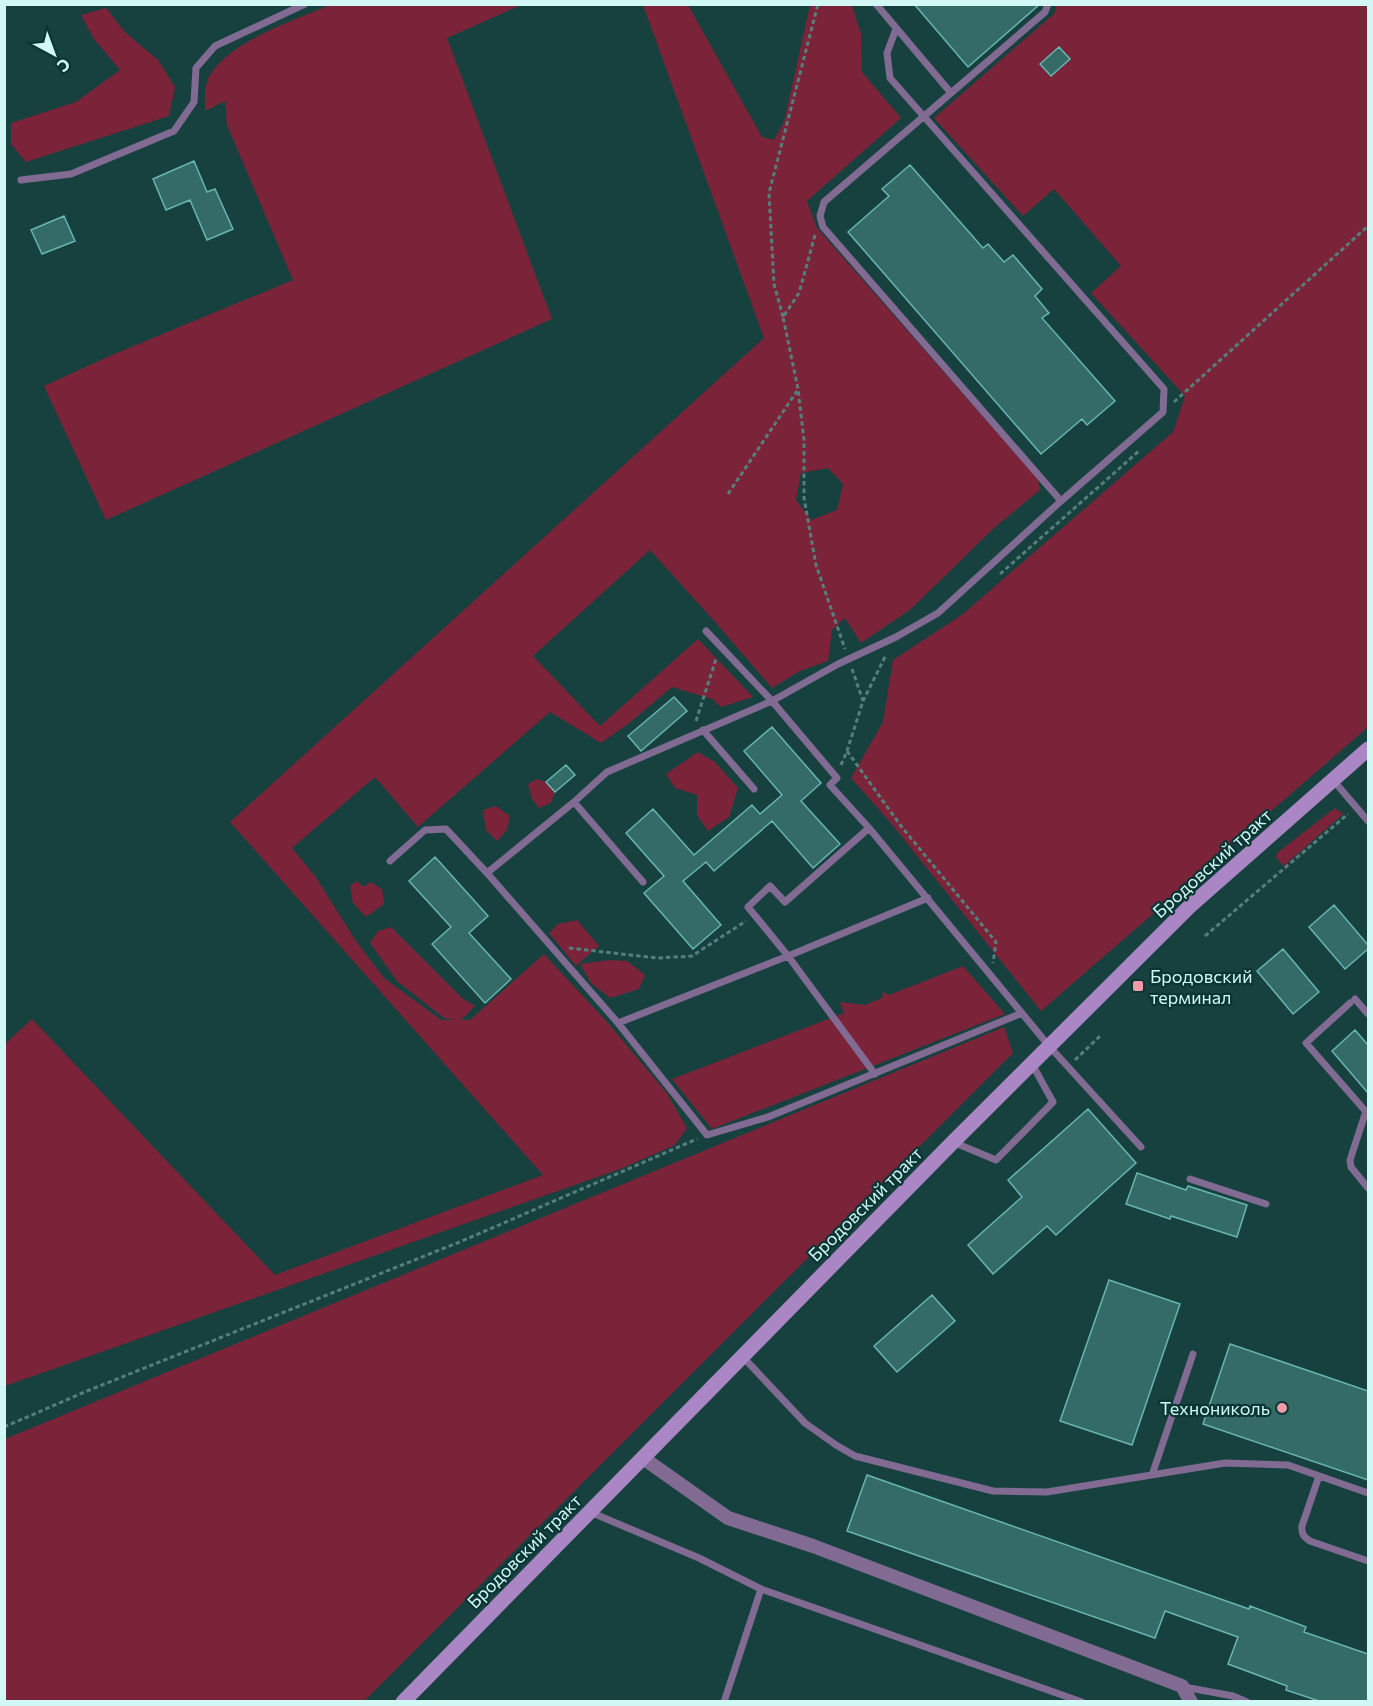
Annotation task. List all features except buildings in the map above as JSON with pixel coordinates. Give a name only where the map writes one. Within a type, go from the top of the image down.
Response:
[{"type":"street","name":"Бродовский тракт","points":[[403,1701],[953,1142],[1189,907],[1368,749]]},
{"type":"street","points":[[642,1458],[728,1518],[813,1546],[1182,1686],[1191,1701]]},
{"type":"lane","points":[[21,180],[71,174],[174,131],[194,102],[196,68],[215,46],[305,4]]},
{"type":"lane","points":[[876,4],[951,93]]},
{"type":"lane","points":[[1048,4],[1045,12],[824,202],[820,216],[823,227],[1061,501]]},
{"type":"lane","points":[[487,873],[607,772],[772,700],[848,658],[896,637],[938,613],[1163,412],[1164,389],[890,78],[887,53],[896,30]]},
{"type":"lane","points":[[706,631],[772,700],[837,778],[830,785],[869,828],[1049,1046],[1141,1147]]},
{"type":"lane","points":[[703,730],[754,789]]},
{"type":"lane","points":[[1333,780],[1368,822]]},
{"type":"lane","points":[[574,802],[643,882]]},
{"type":"lane","points":[[869,828],[785,902],[770,886],[748,907],[788,956],[875,1074]]},
{"type":"lane","points":[[390,861],[425,830],[446,829],[618,1023],[707,1135],[768,1117],[1022,1014]]},
{"type":"lane","points":[[618,1023],[927,898]]},
{"type":"lane","points":[[1368,1014],[1353,1001],[1306,1042],[1367,1112],[1350,1160],[1351,1167],[1368,1188]]},
{"type":"lane","points":[[953,1142],[996,1160],[1053,1102],[1032,1064]]},
{"type":"lane","points":[[1190,1179],[1266,1204]]},
{"type":"lane","points":[[1152,1475],[1193,1354]]},
{"type":"lane","points":[[742,1356],[805,1423],[855,1456],[993,1491],[1047,1492],[1226,1463],[1288,1466],[1368,1493]]},
{"type":"lane","points":[[1319,1476],[1302,1532],[1310,1541],[1368,1561]]},
{"type":"lane","points":[[590,1512],[699,1558],[761,1589],[1082,1701]]},
{"type":"lane","points":[[724,1701],[761,1589]]},
{"type":"lane","points":[[1182,1686],[1233,1696],[1246,1701]]},
{"type":"path","points":[[818,4],[769,194],[774,285],[798,389],[804,440],[804,498],[816,565],[864,701]]},
{"type":"path","points":[[783,317],[799,294],[820,216]]},
{"type":"path","points":[[728,494],[798,389]]},
{"type":"path","points":[[837,778],[864,701],[896,637]]},
{"type":"path","points":[[691,736],[721,646]]},
{"type":"path","points":[[847,751],[902,826],[996,942],[992,976]]},
{"type":"path","points":[[1205,936],[1356,807]]},
{"type":"path","points":[[549,946],[657,958],[692,956],[755,915]]},
{"type":"path","points":[[4,1426],[462,1241],[707,1135]]},
{"type":"shaded area","points":[[330,5],[521,5],[447,38],[552,319],[106,520],[44,386],[112,355],[293,280],[227,125],[225,101],[205,111],[206,86],[216,66],[244,44]]},
{"type":"shaded area","points":[[643,5],[688,5],[762,137],[774,140],[784,122],[810,5],[852,5],[861,34],[862,72],[901,118],[807,201],[817,228],[1038,479],[1040,490],[994,528],[911,609],[861,643],[845,618],[832,630],[828,661],[800,671],[772,688],[650,550],[533,656],[600,726],[698,639],[753,697],[721,707],[712,699],[672,687],[628,724],[601,743],[550,712],[418,827],[375,777],[292,848],[315,876],[356,941],[384,978],[441,1020],[454,1020],[444,1018],[397,981],[370,943],[378,931],[391,927],[463,999],[475,1006],[461,1020],[470,1020],[544,954],[607,1022],[666,1092],[687,1128],[675,1145],[623,1168],[5,1386],[5,1044],[32,1019],[275,1275],[543,1175],[230,822],[764,338]],"holes":[[[828,468],[843,484],[837,510],[811,520],[796,500],[801,473]]]},
{"type":"shaded area","points":[[1056,5],[1368,5],[1368,727],[1041,1011],[890,822],[851,778],[883,722],[893,660],[963,614],[1173,432],[1185,396],[1091,293],[1121,266],[1054,189],[1023,216],[934,118],[1055,13]]},
{"type":"shaded area","points":[[106,8],[125,32],[158,60],[175,87],[169,116],[26,162],[11,144],[11,123],[76,102],[120,70],[94,39],[81,15]]},
{"type":"shaded area","points":[[698,752],[715,762],[738,788],[729,817],[708,831],[697,815],[697,795],[675,788],[666,774]]},
{"type":"shaded area","points":[[537,779],[546,782],[555,792],[551,803],[539,808],[532,799],[528,784]]},
{"type":"shaded area","points":[[496,806],[510,816],[507,830],[497,841],[486,830],[483,810]]},
{"type":"shaded area","points":[[1335,808],[1343,814],[1284,866],[1276,858],[1277,853]]},
{"type":"shaded area","points":[[357,881],[363,887],[371,882],[382,889],[384,904],[366,917],[353,903],[350,886]]},
{"type":"shaded area","points":[[577,920],[599,946],[576,966],[549,933],[558,924]]},
{"type":"shaded area","points":[[610,960],[627,961],[645,975],[639,989],[610,998],[591,983],[580,964]]},
{"type":"shaded area","points":[[963,966],[1005,1014],[712,1129],[672,1079],[844,1013],[840,1002],[865,1005],[882,998],[883,992],[889,995]]},
{"type":"shaded area","points":[[1004,1027],[1013,1053],[364,1701],[5,1701],[5,1439]]},
{"type":"place","name":"Бродовский терминал","points":[[1138,986]]},
{"type":"place","name":"Технониколь","points":[[1282,1408]]}]
